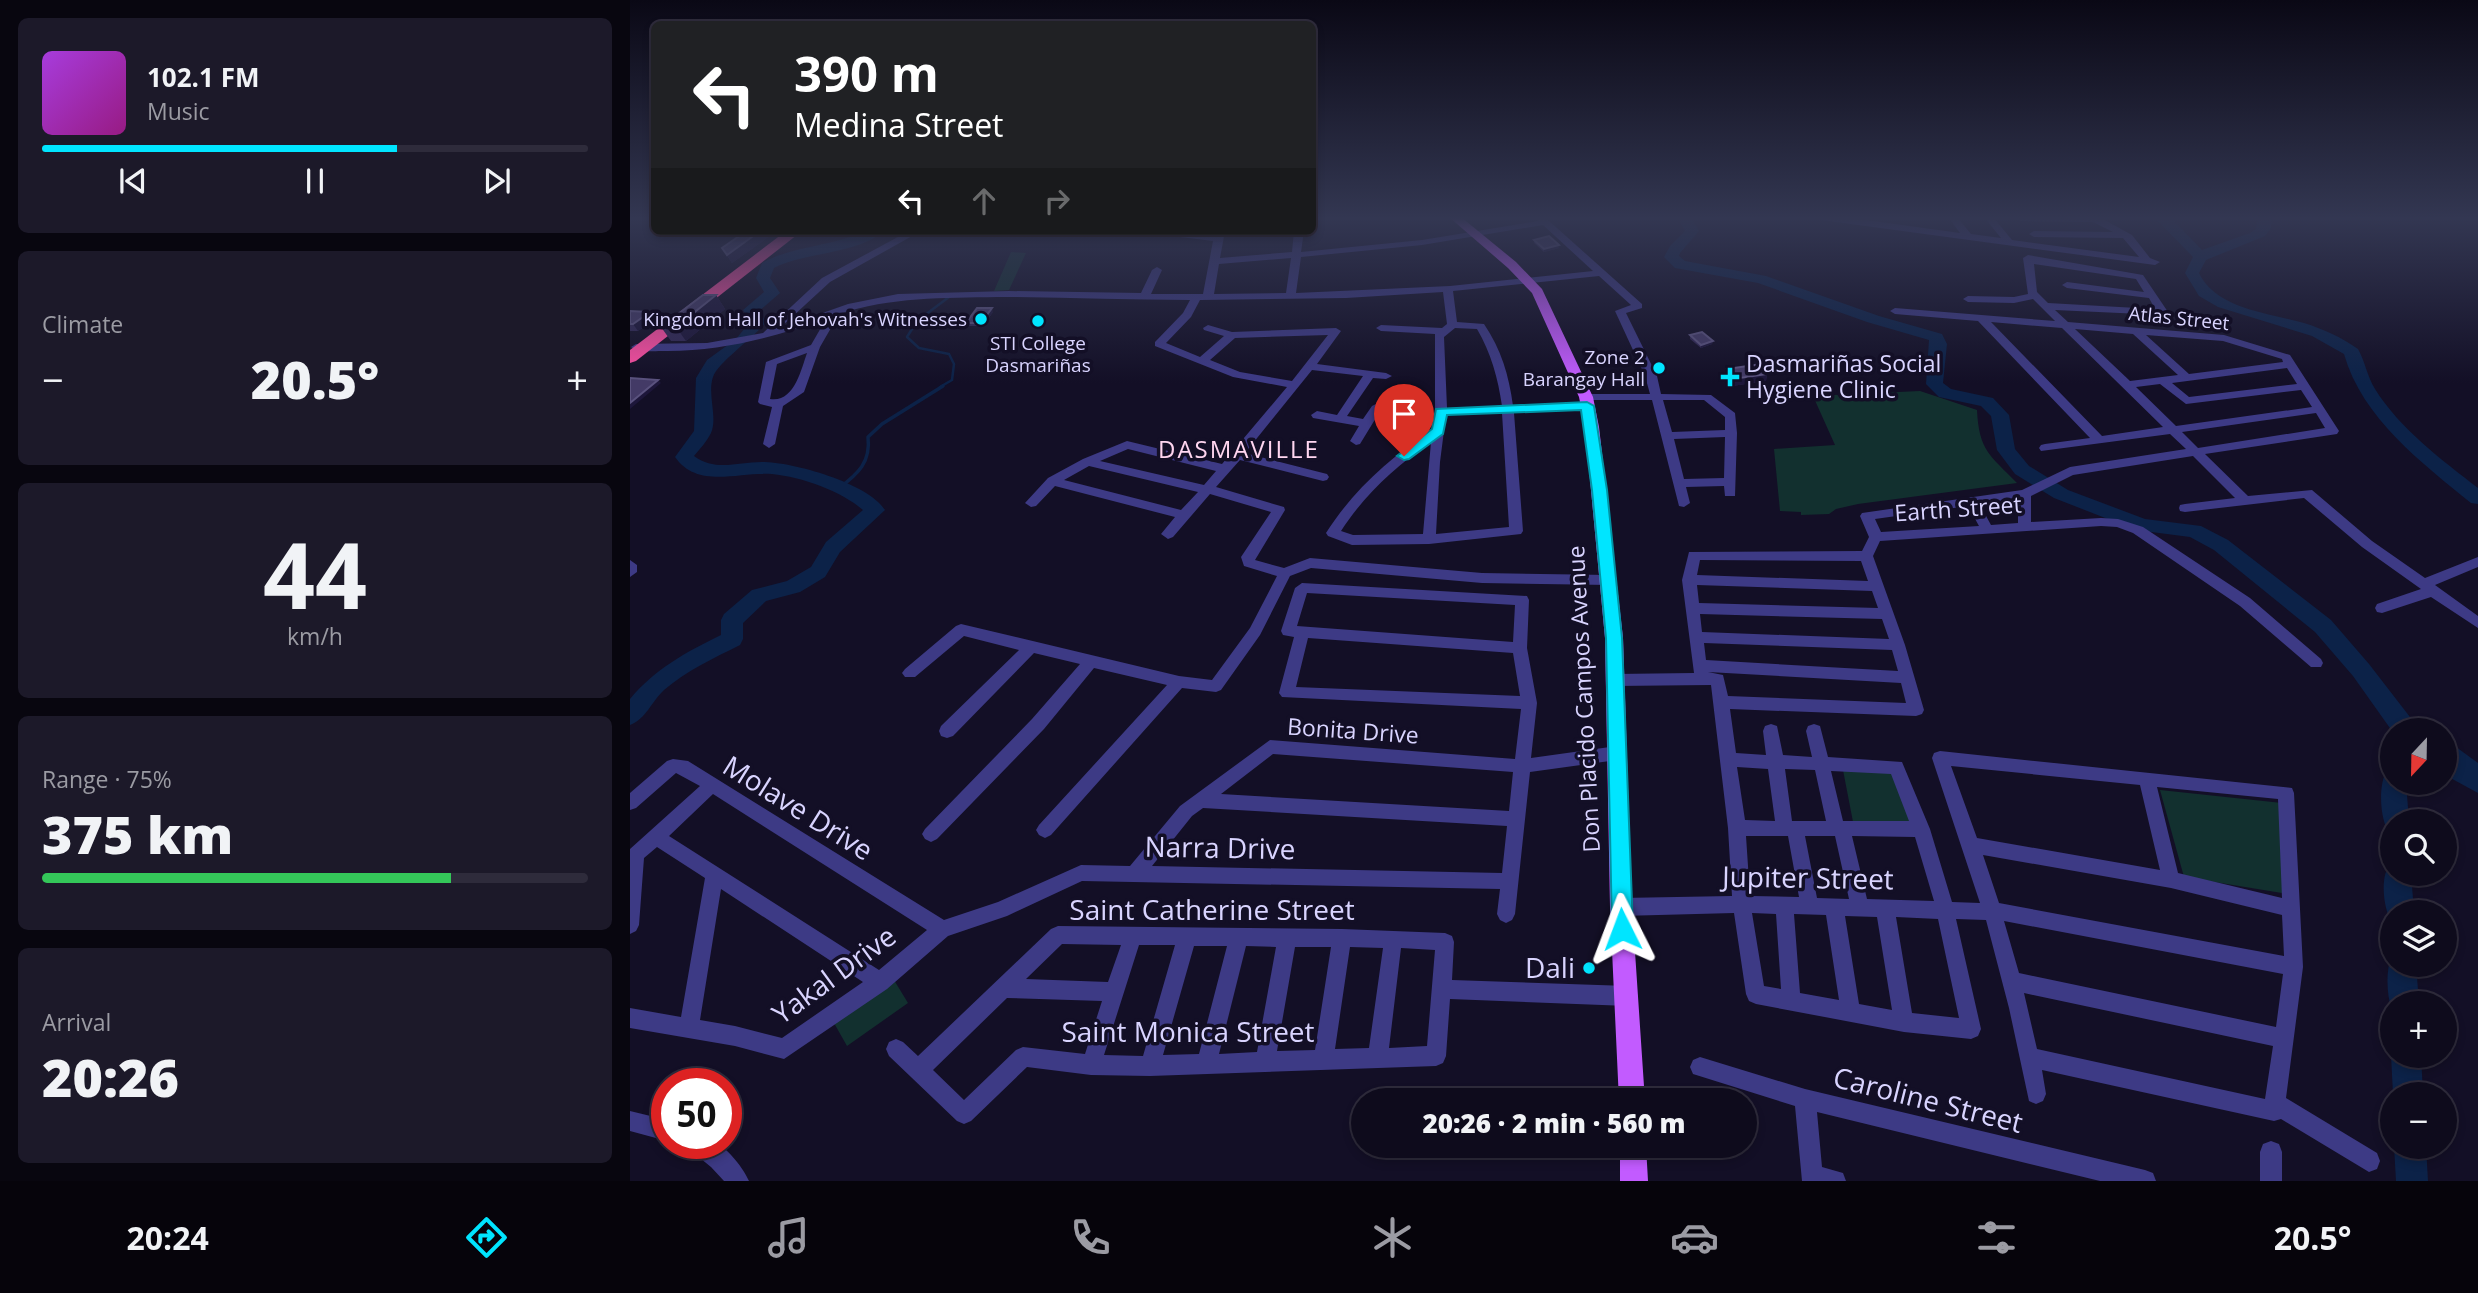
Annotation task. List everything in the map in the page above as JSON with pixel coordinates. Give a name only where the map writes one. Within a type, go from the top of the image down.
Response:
[{"type":"highway","points":[[634,351],[733,272]]},
{"type":"highway","points":[[634,351],[740,272]]},
{"type":"main road","name":"Don Placido Campos Avenue","points":[[1520,272],[1531,282],[1564,347],[1587,402],[1609,580],[1615,680],[1621,907],[1632,1088]]},
{"type":"main road","points":[[1633,1158],[1634,1181]]},
{"type":"street","points":[[767,334],[826,280],[840,272]]},
{"type":"street","points":[[1145,296],[1157,272]]},
{"type":"street","points":[[1210,272],[1202,297],[1159,344],[1237,375],[1293,385]]},
{"type":"street","points":[[1291,295],[1294,272]]},
{"type":"street","points":[[2030,272],[2032,293],[2245,500]]},
{"type":"street","points":[[2067,272],[2070,295],[2087,307]]},
{"type":"street","points":[[2046,306],[2163,312],[2139,277],[2110,272]]},
{"type":"street","points":[[634,351],[691,349],[767,334],[876,299],[945,294],[1202,297],[1291,295],[1447,288],[1531,282],[1600,273],[1638,306],[1620,312],[1651,376],[1684,503]]},
{"type":"street","points":[[2067,285],[2154,296]]},
{"type":"street","points":[[1429,539],[1441,412],[1447,288]]},
{"type":"street","points":[[1968,299],[2014,300],[2035,296]]},
{"type":"street","name":"Atlas Street","points":[[1895,311],[2224,338],[2286,357],[2291,364]]},
{"type":"street","points":[[815,347],[772,362],[764,402],[778,404],[798,392],[815,347],[834,313]]},
{"type":"street","points":[[1982,318],[2099,440]]},
{"type":"street","points":[[1381,328],[1480,326],[1489,335],[1503,381],[1508,409],[1516,531],[1429,539],[1352,540],[1333,533],[1352,502],[1385,469],[1438,431]]},
{"type":"street","points":[[1168,534],[1272,415],[1336,331],[1231,335],[1208,328]]},
{"type":"street","points":[[2136,331],[2186,377]]},
{"type":"street","points":[[1202,361],[1231,335]]},
{"type":"street","points":[[1876,537],[1867,516],[2031,491],[2062,473],[2333,431],[2291,364],[2128,385]]},
{"type":"street","points":[[1308,366],[1386,376]]},
{"type":"street","points":[[1339,419],[1370,374]]},
{"type":"street","points":[[2162,380],[2186,401],[2305,386]]},
{"type":"street","points":[[1441,412],[1707,397],[1731,416],[1730,488],[1679,483]]},
{"type":"street","points":[[769,444],[778,404]]},
{"type":"street","points":[[1356,441],[1376,408]]},
{"type":"street","points":[[2045,448],[2320,410]]},
{"type":"street","points":[[1317,415],[1366,423]]},
{"type":"street","points":[[1667,436],[1731,433]]},
{"type":"street","points":[[1031,503],[1052,481],[1127,445],[1225,469]]},
{"type":"street","points":[[1237,455],[1323,477]]},
{"type":"street","points":[[1087,462],[1279,510],[1248,557],[1249,563],[1285,573],[1310,563],[1482,578],[1609,580]]},
{"type":"street","points":[[1052,481],[1183,515]]},
{"type":"street","points":[[2024,526],[2031,491]]},
{"type":"street","points":[[2185,508],[2307,493],[2367,544],[2478,623]]},
{"type":"street","points":[[1971,501],[1988,530]]},
{"type":"street","name":"Earth Street","points":[[1866,556],[1876,537],[2111,522],[2138,530],[2245,602],[2316,663]]},
{"type":"street","points":[[1722,702],[1916,710],[1898,645],[1866,556],[1694,555],[1689,580],[1695,637],[1707,675],[1722,702],[1737,828],[1742,904],[1756,994],[1904,1022],[1971,1028],[1945,909],[1920,829],[1896,767],[1729,760]]},
{"type":"street","points":[[2382,608],[2478,562]]},
{"type":"street","points":[[630,565],[630,572]]},
{"type":"street","points":[[910,673],[961,631],[1179,682],[1216,686],[1255,631],[1285,573]]},
{"type":"street","points":[[1689,580],[1876,586]]},
{"type":"street","points":[[1506,914],[1529,703],[1520,648],[1522,600],[1302,588],[1288,631],[1520,648]]},
{"type":"street","points":[[1692,608],[1887,614]]},
{"type":"street","points":[[1302,634],[1287,693],[1529,703]]},
{"type":"street","points":[[1695,637],[1898,645]]},
{"type":"street","points":[[947,731],[1030,648]]},
{"type":"street","points":[[931,834],[1038,724],[1091,661]]},
{"type":"street","points":[[1615,680],[1707,675],[1905,677]]},
{"type":"street","points":[[1045,831],[1179,682]]},
{"type":"street","points":[[1771,731],[1790,828],[1809,905]]},
{"type":"street","points":[[1814,731],[1860,906]]},
{"type":"street","name":"Bonita Drive","points":[[1135,873],[1186,811],[1270,747],[1522,766],[1617,753]]},
{"type":"street","points":[[2036,1094],[2013,981],[1994,911],[1940,758],[2286,793],[2294,967],[2274,1107]]},
{"type":"street","name":"Molave Drive","points":[[630,803],[673,766],[682,766],[942,929]]},
{"type":"street","points":[[2147,780],[2171,880]]},
{"type":"street","points":[[630,925],[633,855],[712,785]]},
{"type":"street","points":[[1199,800],[1516,820]]},
{"type":"street","points":[[1737,828],[1920,829]]},
{"type":"street","points":[[656,837],[880,982]]},
{"type":"street","points":[[1972,845],[2171,880],[2293,909]]},
{"type":"street","name":"Narra Drive","points":[[942,929],[1001,910],[1082,873],[1508,881]]},
{"type":"street","points":[[689,1027],[714,875]]},
{"type":"street","points":[[1784,904],[1791,1002]]},
{"type":"street","name":"Jupiter Street","points":[[1621,907],[1784,904],[1994,911],[2294,967]]},
{"type":"street","points":[[1834,906],[1851,1013]]},
{"type":"street","points":[[1885,906],[1904,1022]]},
{"type":"street","name":"Yakal Drive","points":[[630,1018],[689,1027],[784,1049],[880,982],[942,929]]},
{"type":"street","name":"Saint Catherine Street","points":[[918,1070],[1058,935],[1393,939],[1445,943],[1436,1056]]},
{"type":"street","points":[[1091,1065],[1133,936]]},
{"type":"street","points":[[1150,1066],[1187,936]]},
{"type":"street","points":[[1206,1065],[1239,937]]},
{"type":"street","points":[[1265,1063],[1287,938]]},
{"type":"street","points":[[1323,1061],[1342,938]]},
{"type":"street","points":[[1378,1057],[1393,939]]},
{"type":"street","points":[[2013,981],[2285,1039]]},
{"type":"street","points":[[1003,988],[1116,992]]},
{"type":"street","points":[[1441,989],[1628,996]]},
{"type":"street","points":[[896,1049],[918,1070]]},
{"type":"street","name":"Saint Monica Street","points":[[918,1070],[964,1114],[1023,1057],[1091,1065],[1150,1066],[1436,1056]]},
{"type":"street","points":[[2030,1057],[2274,1107],[2369,1161]]},
{"type":"street","name":"Caroline Street","points":[[1700,1067],[1805,1099],[2145,1181]]},
{"type":"street","points":[[1805,1099],[1813,1178],[1835,1181]]},
{"type":"street","points":[[631,1123],[651,1127]]},
{"type":"street","points":[[2271,1181],[2272,1152]]},
{"type":"street","points":[[719,1159],[738,1181]]},
{"type":"green space","points":[[1002,272],[1017,272],[1009,290],[994,291]]},
{"type":"green space","points":[[1920,391],[1977,410],[1983,444],[2017,483],[1858,504],[1836,509],[1829,514],[1801,515],[1801,512],[1780,511],[1774,449],[1835,445],[1813,396]]},
{"type":"green space","points":[[1843,770],[1892,771],[1915,827],[1854,827]]},
{"type":"green space","points":[[2160,790],[2282,803],[2288,894],[2184,877]]},
{"type":"green space","points":[[894,980],[908,1003],[847,1046],[834,1023]]},
{"type":"water","points":[[2457,748],[2478,763],[2478,793],[2457,782]]},
{"type":"building","points":[[703,295],[716,295],[676,327],[661,327]]},
{"type":"building","points":[[977,308],[992,308],[981,323],[966,323]]},
{"type":"building","points":[[630,311],[650,312],[630,324]]},
{"type":"building","points":[[1702,332],[1713,341],[1701,345],[1690,335]]},
{"type":"building","points":[[1761,364],[1767,374],[1733,379],[1727,369]]},
{"type":"building","points":[[630,378],[658,380],[630,403]]},
{"type":"waterway","points":[[744,338],[758,322],[751,310],[772,293],[763,278],[765,272]]},
{"type":"waterway","points":[[1721,272],[1761,279],[1873,319],[1936,337],[1939,344],[1934,384],[1945,393],[1987,402],[2000,415],[2006,450],[2022,470],[2061,494],[2143,525],[2194,531],[2221,545],[2323,626],[2361,670],[2396,718]]},
{"type":"waterway","points":[[2192,272],[2200,288],[2224,304],[2318,333],[2352,352],[2358,372],[2384,413],[2423,452],[2478,498]]},
{"type":"waterway","points":[[940,387],[952,380],[954,364],[949,354],[919,348],[907,337],[917,321],[949,297]]},
{"type":"waterway","points":[[738,343],[713,364],[704,378],[703,431],[684,457],[706,470],[726,472],[772,468],[851,492]]},
{"type":"waterway","points":[[839,488],[862,467],[867,454],[868,437],[882,424],[943,386]]},
{"type":"waterway","points":[[630,715],[656,684],[694,658],[732,639],[732,620],[759,595],[793,587],[818,572],[833,547],[875,510],[858,495]]},
{"type":"waterway","points":[[2395,795],[2395,809]]},
{"type":"waterway","points":[[2399,886],[2399,900]]},
{"type":"waterway","points":[[2403,977],[2403,991]]},
{"type":"waterway","points":[[2407,1068],[2407,1082]]},
{"type":"waterway","points":[[2411,1159],[2412,1181]]},
{"type":"place","name":"Kingdom Hall of Jehovah's Witnesses","points":[[981,319]]},
{"type":"place","name":"STI College Dasmariñas","points":[[1038,321]]},
{"type":"place","name":"Zone 2 Barangay Hall","points":[[1659,368]]},
{"type":"place","name":"Dasmariñas Social Hygiene Clinic","points":[[1730,377]]},
{"type":"place","name":"Dali","points":[[1589,968]]},
{"type":"district","name":"DASMAVILLE","points":[[1239,450]]},
{"type":"route","points":[[1404,456],[1438,431],[1441,412],[1587,406],[1600,490],[1614,638],[1622,929]]}]
